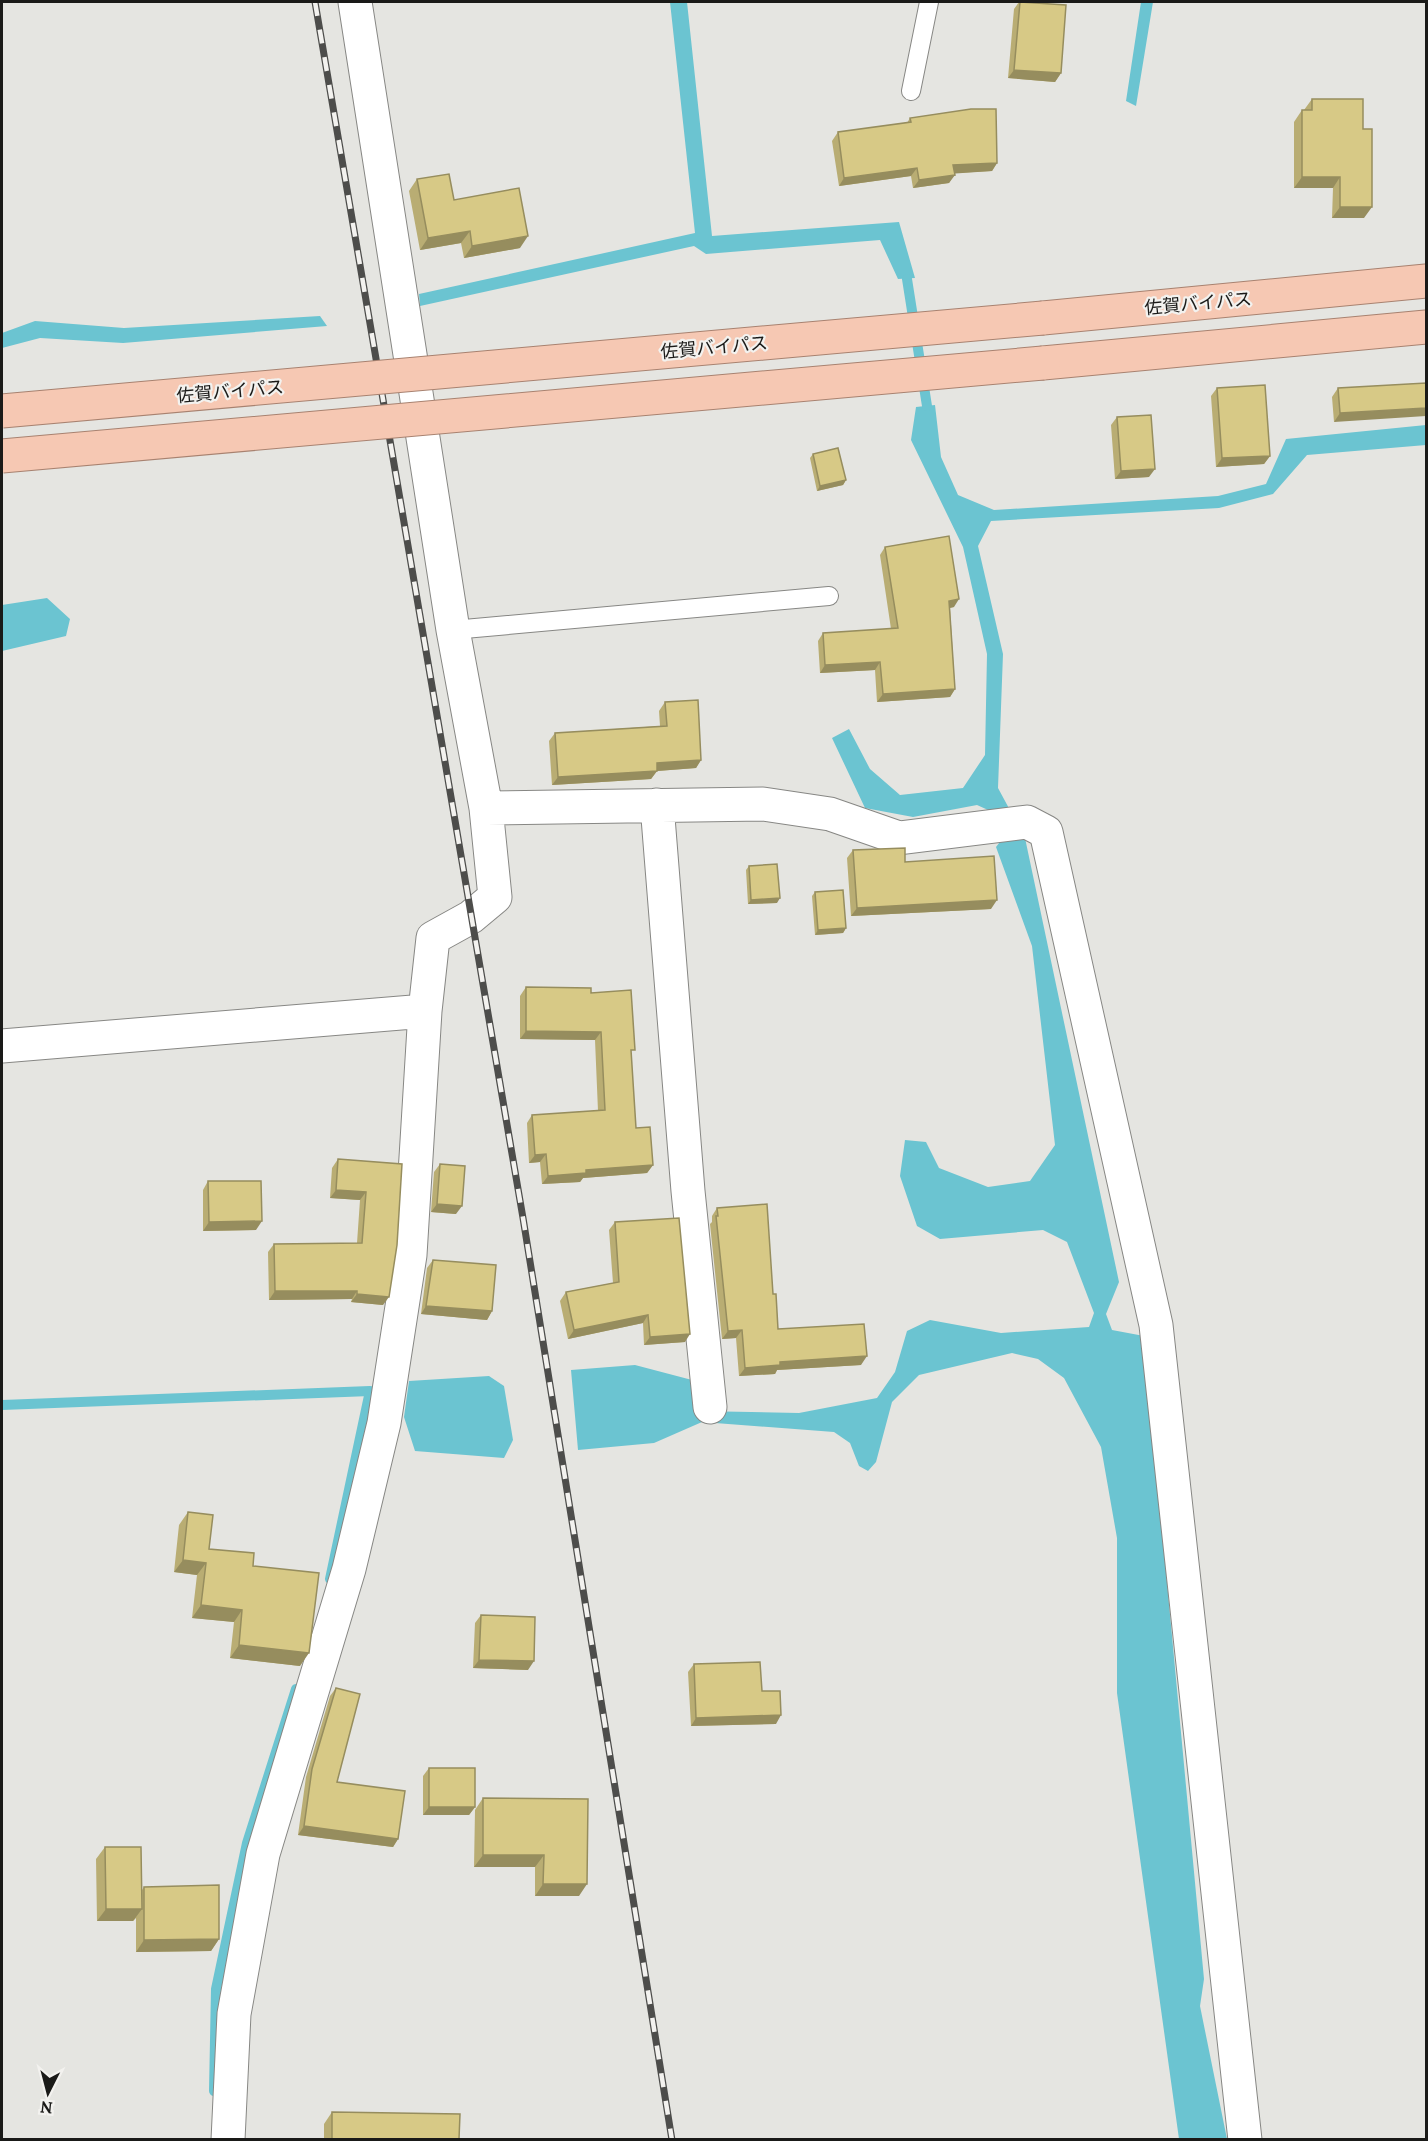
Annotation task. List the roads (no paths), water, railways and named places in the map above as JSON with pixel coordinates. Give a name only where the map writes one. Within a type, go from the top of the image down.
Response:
[{"type":"highway","name":"佐賀バイパス","points":[[2,411],[1042,318],[1426,281]]},
{"type":"highway","points":[[2,456],[1426,327]]},
{"type":"street","points":[[228,2139],[234,2014],[263,1854],[349,1569],[384,1424],[410,1255],[425,1011],[433,938],[471,917],[495,897],[486,808],[453,630],[355,2]]},
{"type":"street","points":[[486,808],[763,804],[830,814],[898,838],[1027,822],[1046,832],[1156,1325],[1245,2139]]},
{"type":"street","points":[[657,805],[688,1191],[710,1407]]},
{"type":"street","points":[[2,1046],[425,1011]]},
{"type":"lane","points":[[911,91],[929,2]]},
{"type":"lane","points":[[453,630],[829,597]]},
{"type":"water","points":[[670,2],[687,2],[712,236],[899,222],[915,278],[898,279],[880,240],[706,254],[694,246],[420,306],[419,294],[695,233]]},
{"type":"water","points":[[1141,2],[1153,2],[1136,106],[1126,101]]},
{"type":"water","points":[[320,316],[327,326],[123,343],[40,338],[2,348],[2,333],[35,321],[124,328]]},
{"type":"water","points":[[935,405],[941,457],[958,495],[994,510],[1218,496],[1266,484],[1286,439],[1426,425],[1426,445],[1307,455],[1273,494],[1219,508],[991,521],[978,546],[1003,654],[998,788],[1025,838],[1119,1282],[1106,1314],[1112,1330],[1144,1336],[1204,1979],[1200,2006],[1227,2139],[1179,2139],[1117,1693],[1117,1538],[1101,1447],[1064,1378],[1038,1359],[1012,1353],[919,1375],[892,1402],[876,1462],[868,1471],[859,1466],[850,1443],[834,1432],[702,1422],[654,1443],[578,1450],[571,1370],[635,1365],[692,1380],[699,1411],[799,1413],[877,1398],[895,1372],[907,1331],[930,1320],[1001,1333],[1089,1327],[1094,1313],[1067,1242],[1043,1230],[940,1239],[917,1226],[900,1176],[905,1140],[926,1142],[939,1168],[988,1187],[1030,1181],[1055,1145],[1032,946],[996,847],[1003,838],[997,814],[977,805],[913,817],[865,808],[832,738],[849,729],[870,769],[900,795],[963,788],[985,755],[987,654],[963,547],[911,440],[916,407]]},
{"type":"water","points":[[47,598],[70,619],[66,636],[2,651],[2,605]]},
{"type":"water","points":[[489,1376],[504,1386],[513,1440],[504,1458],[415,1451],[404,1417],[409,1381]]},
{"type":"waterway","points":[[907,279],[927,406]]},
{"type":"waterway","points":[[2,1405],[370,1391],[330,1579]]},
{"type":"waterway","points":[[214,2091],[216,1989],[247,1843],[296,1689]]},
{"type":"railway","points":[[315,2],[523,1218],[672,2140]]}]
